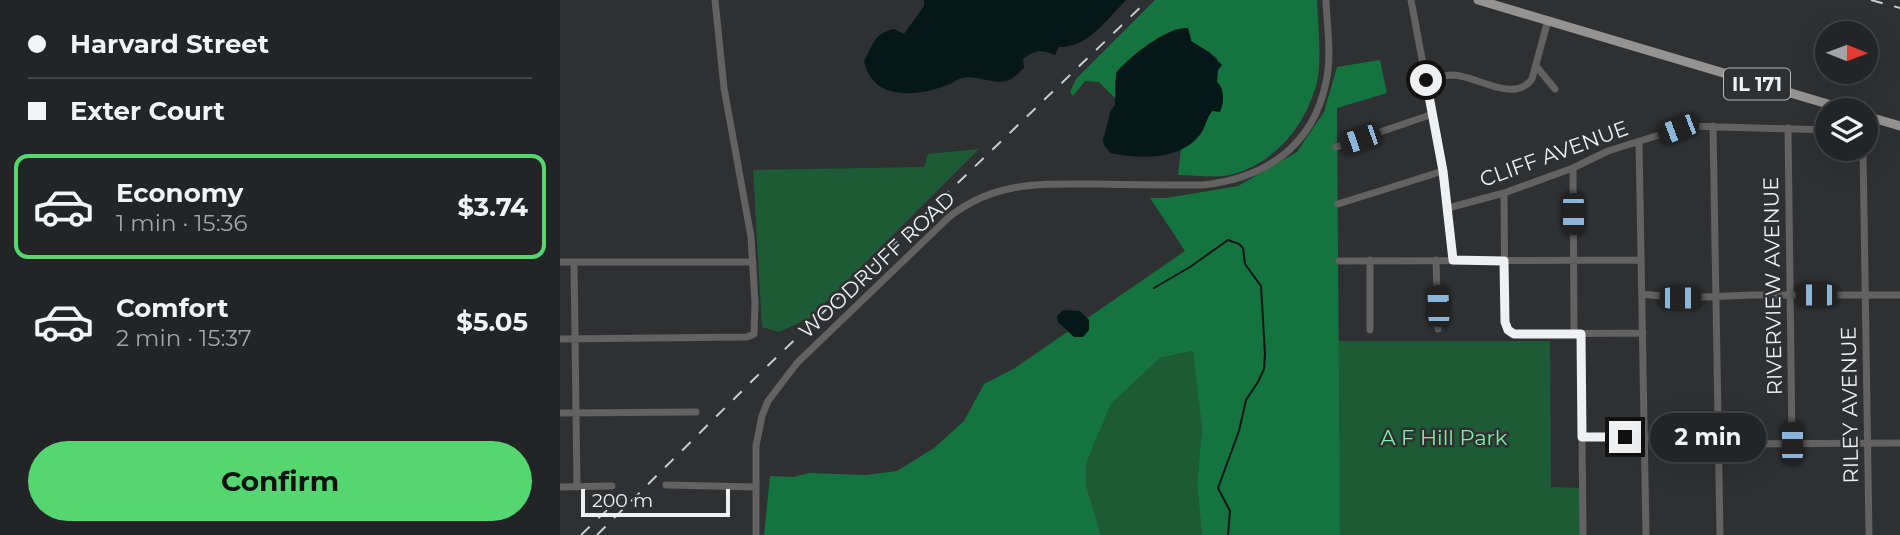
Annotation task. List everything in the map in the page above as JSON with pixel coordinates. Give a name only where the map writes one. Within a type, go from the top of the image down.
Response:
[{"type":"main road","name":"IL 171","points":[[1478,0],[1815,100]]},
{"type":"main road","points":[[1878,121],[1900,126]]},
{"type":"street","points":[[560,339],[747,337],[754,334],[749,226],[724,88],[715,0]]},
{"type":"street","name":"WOODRUFF ROAD","points":[[756,535],[756,446],[768,401],[785,376],[962,206],[989,193],[1035,184],[1203,186],[1253,175],[1287,152],[1319,108],[1327,80],[1326,0]]},
{"type":"street","points":[[1411,0],[1443,171],[1453,260]]},
{"type":"street","points":[[1426,80],[1455,75],[1515,90],[1526,88],[1532,79],[1548,20]]},
{"type":"street","points":[[1536,66],[1555,89]]},
{"type":"street","points":[[1336,147],[1433,114]]},
{"type":"street","name":"CLIFF AVENUE","points":[[1448,208],[1504,193],[1573,168],[1608,151],[1688,126],[1815,129]]},
{"type":"street","points":[[1713,127],[1720,535]]},
{"type":"street","name":"RIVERVIEW AVENUE","points":[[1788,128],[1792,443]]},
{"type":"street","points":[[1639,142],[1646,535]]},
{"type":"street","name":"RILEY AVENUE","points":[[1863,161],[1869,535]]},
{"type":"street","points":[[1573,168],[1583,535]]},
{"type":"street","points":[[1338,204],[1443,171]]},
{"type":"street","points":[[1504,193],[1505,322],[1508,330],[1514,334],[1643,332]]},
{"type":"street","points":[[1370,260],[1370,330]]},
{"type":"street","points":[[1436,260],[1438,329]]},
{"type":"street","points":[[1339,261],[1642,260]]},
{"type":"street","points":[[560,262],[752,262]]},
{"type":"street","points":[[574,262],[577,487]]},
{"type":"street","points":[[1642,294],[1680,298],[1900,295]]},
{"type":"street","points":[[560,413],[696,412]]},
{"type":"street","points":[[1582,437],[1646,437]]},
{"type":"street","points":[[1718,443],[1900,443]]},
{"type":"street","points":[[666,485],[756,487]]},
{"type":"street","points":[[560,487],[612,486]]},
{"type":"green space","points":[[1155,0],[1317,0],[1319,64],[1312,98],[1287,140],[1263,161],[1227,175],[1178,175],[1181,149],[1193,142],[1212,111],[1220,111],[1223,102],[1217,83],[1217,58],[1191,41],[1190,33],[1176,29],[1168,33],[1120,68],[1115,81],[1116,99],[1099,82],[1085,81],[1073,96],[1070,92],[1076,79]]},
{"type":"green space","points":[[1380,60],[1387,93],[1337,108],[1340,535],[1202,535],[1197,484],[1202,428],[1193,351],[1160,358],[1111,404],[1086,464],[1086,485],[1101,535],[764,535],[770,476],[793,477],[809,473],[866,475],[897,471],[934,448],[964,421],[984,384],[1015,368],[1185,251],[1150,198],[1166,198],[1238,186],[1297,152],[1324,112],[1337,67]]},
{"type":"green space","points":[[979,149],[810,318],[779,332],[762,327],[753,170],[924,167],[928,154]]},
{"type":"green space","name":"A F Hill Park","points":[[1337,341],[1550,341],[1551,487],[1582,488],[1582,535],[1340,535]]},
{"type":"green space","points":[[1194,351],[1202,428],[1197,484],[1202,535],[1101,535],[1086,485],[1086,464],[1111,404],[1160,358]]},
{"type":"shaded area","points":[[924,0],[1126,0],[1088,38],[1079,43],[1059,47],[1055,55],[1042,51],[1031,54],[1023,59],[1024,68],[1005,81],[968,77],[923,92],[897,92],[886,89],[876,83],[864,61],[875,40],[882,34],[894,29],[904,34],[924,6]]},
{"type":"shaded area","points":[[1188,28],[1191,41],[1209,52],[1222,65],[1218,70],[1217,82],[1223,96],[1220,112],[1212,111],[1199,136],[1180,150],[1145,157],[1110,153],[1103,140],[1111,110],[1115,105],[1116,73],[1139,51],[1159,38],[1169,32]]},
{"type":"shaded area","points":[[1063,310],[1080,311],[1089,320],[1089,330],[1083,337],[1074,337],[1058,322],[1057,316]]},
{"type":"waterway","points":[[1154,288],[1228,240],[1243,248],[1245,264],[1261,286],[1264,369],[1246,400],[1239,431],[1218,488],[1230,511],[1228,535]]},
{"type":"railway","points":[[597,535],[755,378],[1148,0]]},
{"type":"railway","points":[[1871,0],[1900,8]]},
{"type":"railway","points":[[581,535],[628,490]]},
{"type":"route","points":[[1426,80],[1443,171],[1453,260],[1504,261],[1505,322],[1508,330],[1514,334],[1581,334],[1582,437],[1625,437]]}]
